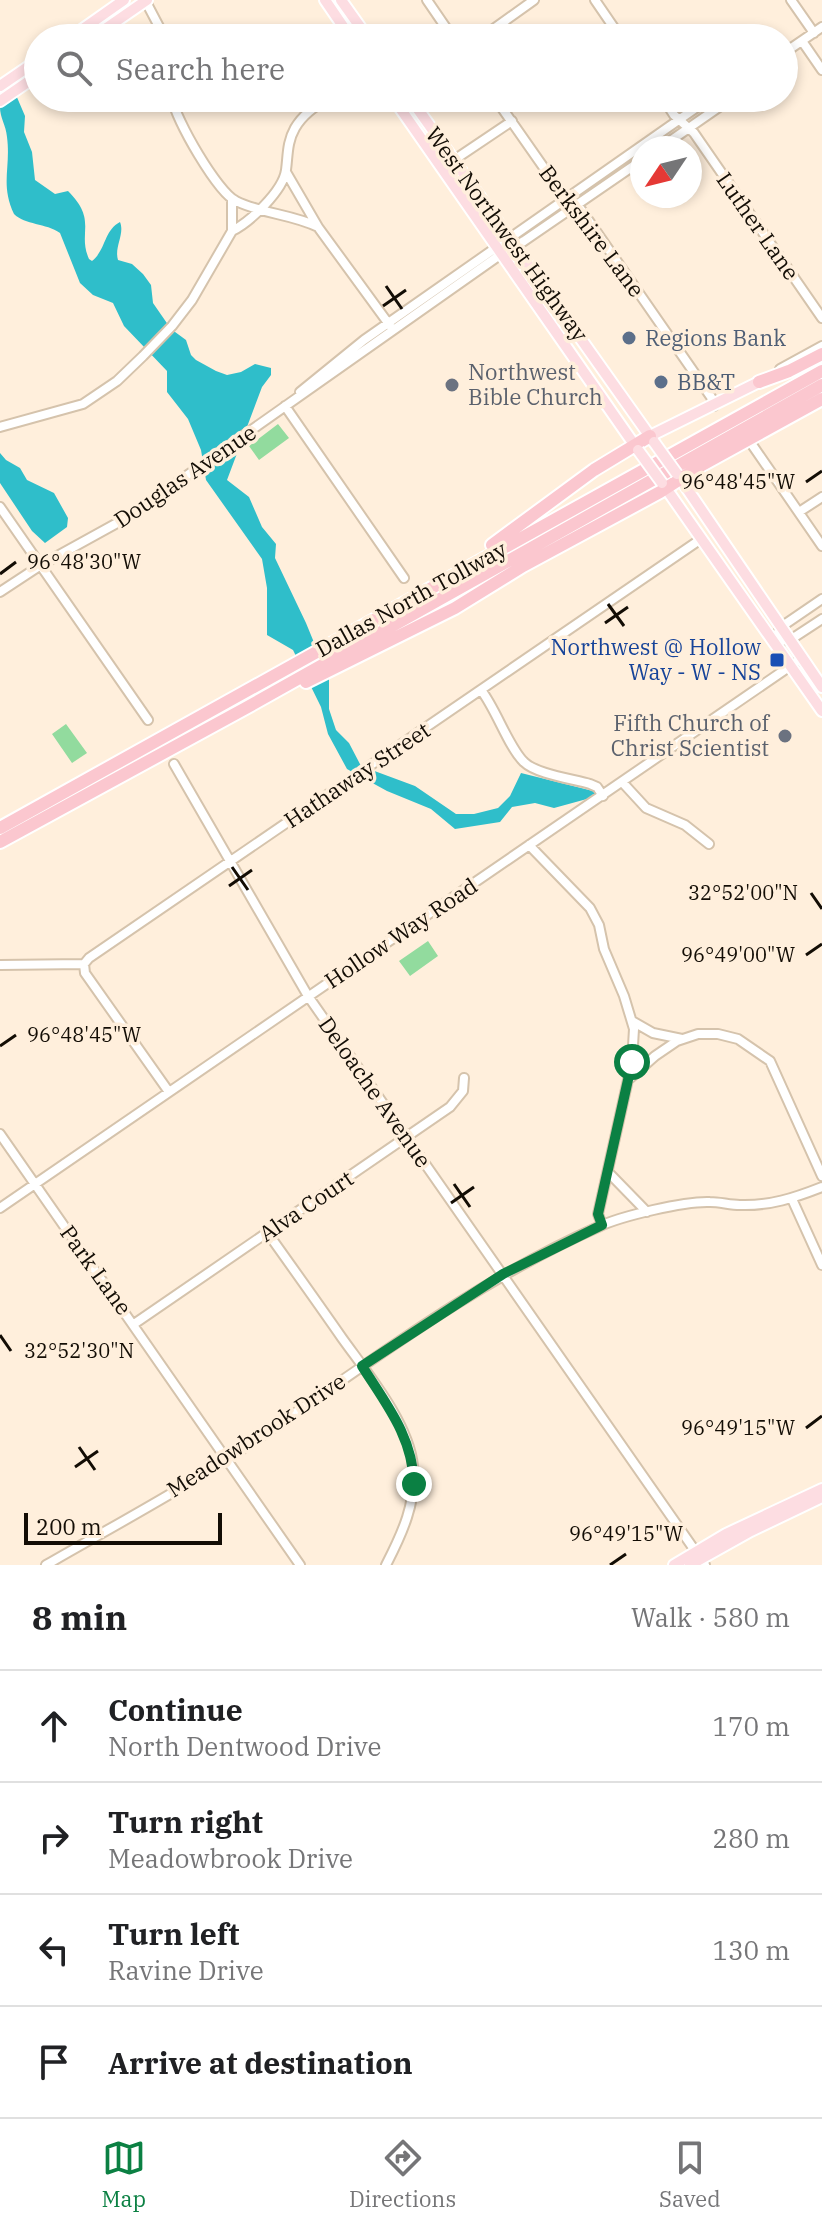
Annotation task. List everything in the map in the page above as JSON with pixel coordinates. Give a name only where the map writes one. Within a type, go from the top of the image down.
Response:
[{"type":"highway","points":[[759,382],[822,354]]},
{"type":"highway","name":"Dallas North Tollway","points":[[0,828],[822,371]]},
{"type":"highway","name":"Dallas North Tollway","points":[[0,842],[822,385]]},
{"type":"highway","points":[[244,709],[323,674],[455,608],[678,477],[822,399]]},
{"type":"highway","points":[[451,576],[594,470],[652,439]]},
{"type":"main road","points":[[90,24],[124,0]]},
{"type":"main road","points":[[112,24],[146,0]]},
{"type":"main road","points":[[325,0],[341,24]]},
{"type":"main road","points":[[341,0],[358,24]]},
{"type":"main road","points":[[1,83],[24,69]]},
{"type":"main road","points":[[5,98],[24,85]]},
{"type":"main road","name":"West Northwest Highway","points":[[403,112],[822,711]]},
{"type":"main road","name":"West Northwest Highway","points":[[420,112],[652,439],[822,687]]},
{"type":"main road","points":[[519,277],[531,269]]},
{"type":"main road","points":[[640,422],[660,425],[680,420],[759,382]]},
{"type":"main road","points":[[652,439],[680,420]]},
{"type":"main road","points":[[690,1565],[822,1489]]},
{"type":"main road","points":[[804,1502],[822,1497]]},
{"type":"main road","points":[[674,1565],[700,1558]]},
{"type":"street","points":[[146,0],[158,24]]},
{"type":"street","points":[[427,0],[443,24]]},
{"type":"street","points":[[501,24],[534,0]]},
{"type":"street","points":[[595,0],[611,24]]},
{"type":"street","points":[[791,0],[818,30],[798,44]]},
{"type":"street","points":[[802,41],[822,70]]},
{"type":"street","points":[[1,83],[5,98]]},
{"type":"street","points":[[175,112],[182,128],[232,200],[258,210],[301,218],[318,227]]},
{"type":"street","points":[[0,427],[83,404],[117,381],[143,356],[192,300],[232,231],[252,219],[281,184],[295,127],[309,112]]},
{"type":"street","name":"Berkshire Lane","points":[[505,112],[565,198],[577,204],[711,397],[714,406]]},
{"type":"street","name":"Luther Lane","points":[[673,112],[688,128],[822,318]]},
{"type":"street","name":"Douglas Avenue","points":[[512,242],[565,198],[690,112]]},
{"type":"street","points":[[677,136],[711,112]]},
{"type":"street","points":[[454,160],[512,121]]},
{"type":"street","points":[[621,160],[628,170]]},
{"type":"street","points":[[608,169],[615,179]]},
{"type":"street","name":"Douglas Avenue","points":[[0,592],[41,565],[118,523],[500,250],[628,170]]},
{"type":"street","points":[[286,172],[318,227],[391,327]]},
{"type":"street","points":[[232,200],[232,231]]},
{"type":"street","points":[[759,382],[822,346]]},
{"type":"street","points":[[285,406],[404,578]]},
{"type":"street","points":[[753,446],[822,546]]},
{"type":"street","points":[[799,512],[822,497]]},
{"type":"street","points":[[0,507],[148,720]]},
{"type":"street","name":"Hathaway Street","points":[[84,964],[701,539]]},
{"type":"street","points":[[773,641],[781,627],[822,599]]},
{"type":"street","points":[[773,641],[790,640],[822,619]]},
{"type":"street","name":"Hollow Way Road","points":[[0,1208],[802,658]]},
{"type":"street","points":[[481,690],[491,702],[522,761],[533,768],[597,787],[603,796]]},
{"type":"street","name":"Deloache Avenue","points":[[174,764],[308,996],[700,1558]]},
{"type":"street","points":[[623,783],[646,808],[685,825],[709,844]]},
{"type":"street","points":[[529,845],[590,908],[599,925],[604,949],[632,1021],[634,1050],[598,1214],[602,1225]]},
{"type":"street","points":[[0,965],[84,964],[85,973],[169,1092]]},
{"type":"street","points":[[632,1021],[653,1033],[682,1039]]},
{"type":"street","points":[[627,1080],[655,1056],[682,1039],[698,1034],[718,1034],[738,1039],[770,1061],[822,1176]]},
{"type":"street","name":"Alva Court","points":[[134,1324],[407,1137],[459,1098],[464,1078]]},
{"type":"street","name":"Park Lane","points":[[0,1134],[300,1565]]},
{"type":"street","points":[[608,1172],[647,1212]]},
{"type":"street","name":"Meadowbrook Drive","points":[[46,1565],[227,1459],[503,1274],[602,1225],[647,1212],[709,1202],[742,1205],[777,1203],[822,1187]]},
{"type":"street","points":[[792,1199],[822,1265]]},
{"type":"street","points":[[267,1232],[362,1366],[406,1437],[413,1462],[412,1500],[407,1520],[386,1565]]},
{"type":"green space","points":[[278,424],[289,438],[259,460],[249,446]]},
{"type":"green space","points":[[66,724],[87,753],[72,763],[52,734]]},
{"type":"green space","points":[[428,941],[438,956],[410,976],[399,961]]},
{"type":"water","points":[[16,95],[25,116],[24,132],[32,152],[35,180],[55,194],[68,191],[77,201],[85,219],[89,259],[92,261],[97,256],[111,230],[120,222],[118,260],[132,264],[143,274],[151,285],[153,303],[171,329],[186,340],[196,360],[227,375],[255,364],[271,368],[271,375],[262,387],[227,480],[249,497],[262,527],[276,544],[275,558],[329,679],[329,709],[336,730],[349,743],[361,766],[415,786],[456,814],[474,814],[498,808],[510,796],[521,773],[605,794],[554,808],[535,803],[512,807],[500,822],[455,829],[431,809],[387,791],[347,769],[328,734],[321,707],[293,650],[267,635],[267,588],[262,559],[206,480],[201,450],[188,419],[167,392],[167,371],[124,326],[113,303],[93,295],[80,283],[60,233],[14,214],[8,194],[7,137],[0,107]]},
{"type":"water","points":[[0,453],[20,468],[27,480],[54,493],[68,518],[67,527],[45,543],[32,531],[0,483]]},
{"type":"place","name":"Regions Bank","points":[[629,338]]},
{"type":"place","name":"BB&T","points":[[661,382]]},
{"type":"place","name":"Northwest Bible Church","points":[[452,385]]},
{"type":"place","name":"Northwest @ Hollow Way - W - NS","points":[[777,660]]},
{"type":"place","name":"Fifth Church of Christ Scientist","points":[[785,736]]},
{"type":"route","points":[[414,1484],[413,1462],[406,1437],[362,1366],[503,1274],[602,1225],[598,1214],[632,1062]]}]
